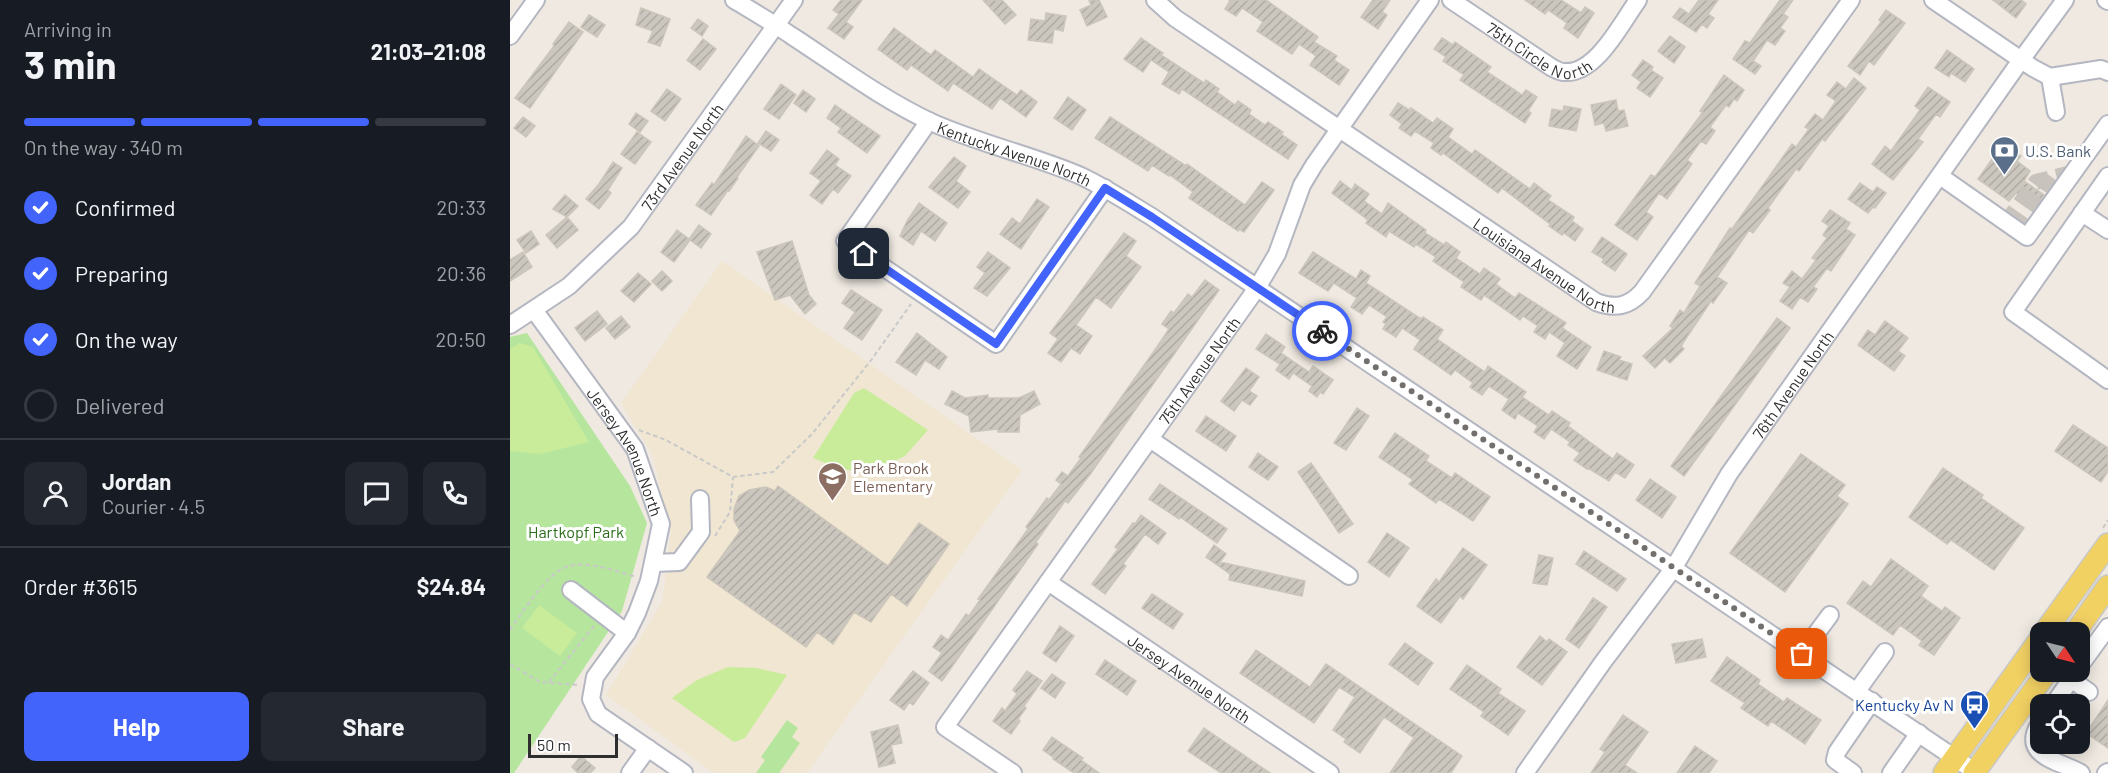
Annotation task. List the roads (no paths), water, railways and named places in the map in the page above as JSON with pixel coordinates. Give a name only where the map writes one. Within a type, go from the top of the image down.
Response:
[{"type":"main road","points":[[2052,622],[2108,544]]},
{"type":"main road","points":[[2082,622],[2108,586]]},
{"type":"main road","points":[[1949,765],[2030,653]]},
{"type":"main road","points":[[1976,772],[2040,682]]},
{"type":"street","points":[[510,36],[536,0]]},
{"type":"street","name":"Kentucky Avenue North","points":[[734,0],[882,95],[929,121],[964,136],[1052,165],[1105,188],[1152,217],[1919,733],[1949,765],[1976,772]]},
{"type":"street","name":"73rd Avenue North","points":[[510,325],[569,286],[631,227],[794,0]]},
{"type":"street","name":"Louisiana Avenue North","points":[[1155,0],[1175,18],[1339,129],[1596,302],[1608,306],[1621,306],[1633,302],[1642,292],[1851,0]]},
{"type":"street","name":"75th Avenue North","points":[[1013,773],[945,727],[1257,288],[1277,254],[1302,185],[1430,0]]},
{"type":"street","name":"75th Circle North","points":[[1451,0],[1551,67],[1564,72],[1577,71],[1589,66],[1638,0]]},
{"type":"street","points":[[1933,0],[2020,60],[2050,77],[2101,69],[2108,72]]},
{"type":"street","name":"76th Avenue North","points":[[1525,773],[1603,662],[1673,569],[1729,474],[2020,60],[2065,0]]},
{"type":"street","points":[[2050,77],[2056,112]]},
{"type":"street","points":[[929,121],[845,241],[996,344],[1105,188]]},
{"type":"street","points":[[1940,176],[2027,237],[2108,124]]},
{"type":"street","points":[[2108,176],[2013,312],[2108,380]]},
{"type":"street","points":[[2082,213],[2108,230]]},
{"type":"street","name":"Jersey Avenue North","points":[[534,310],[635,449],[661,524],[649,581],[627,633],[595,677],[591,699],[598,714],[648,748]]},
{"type":"street","points":[[1150,439],[1349,576]]},
{"type":"street","points":[[653,563],[679,562],[701,532],[700,500]]},
{"type":"street","name":"Jersey Avenue North","points":[[1048,582],[1330,773]]},
{"type":"street","points":[[571,590],[627,633]]},
{"type":"street","points":[[1802,654],[1830,615]]},
{"type":"street","points":[[2090,652],[2108,627]]},
{"type":"street","points":[[1857,691],[1885,652]]},
{"type":"street","points":[[2082,682],[2089,692]]},
{"type":"street","points":[[1853,773],[1835,760],[1837,752],[1872,701]]},
{"type":"street","points":[[1891,773],[1919,733]]},
{"type":"street","points":[[630,773],[648,748],[684,773]]},
{"type":"street","points":[[2041,754],[2081,773]]},
{"type":"tunnel","points":[[2006,223],[2036,182],[2072,173]]},
{"type":"tunnel","points":[[2016,230],[2053,178]]},
{"type":"place","name":"U.S. Bank","points":[[2004,176]]},
{"type":"place","name":"Park Brook Elementary","points":[[832,502]]},
{"type":"place","name":"Kentucky Av N","points":[[1975,730]]},
{"type":"park label","name":"Hartkopf Park","points":[[576,531]]}]
